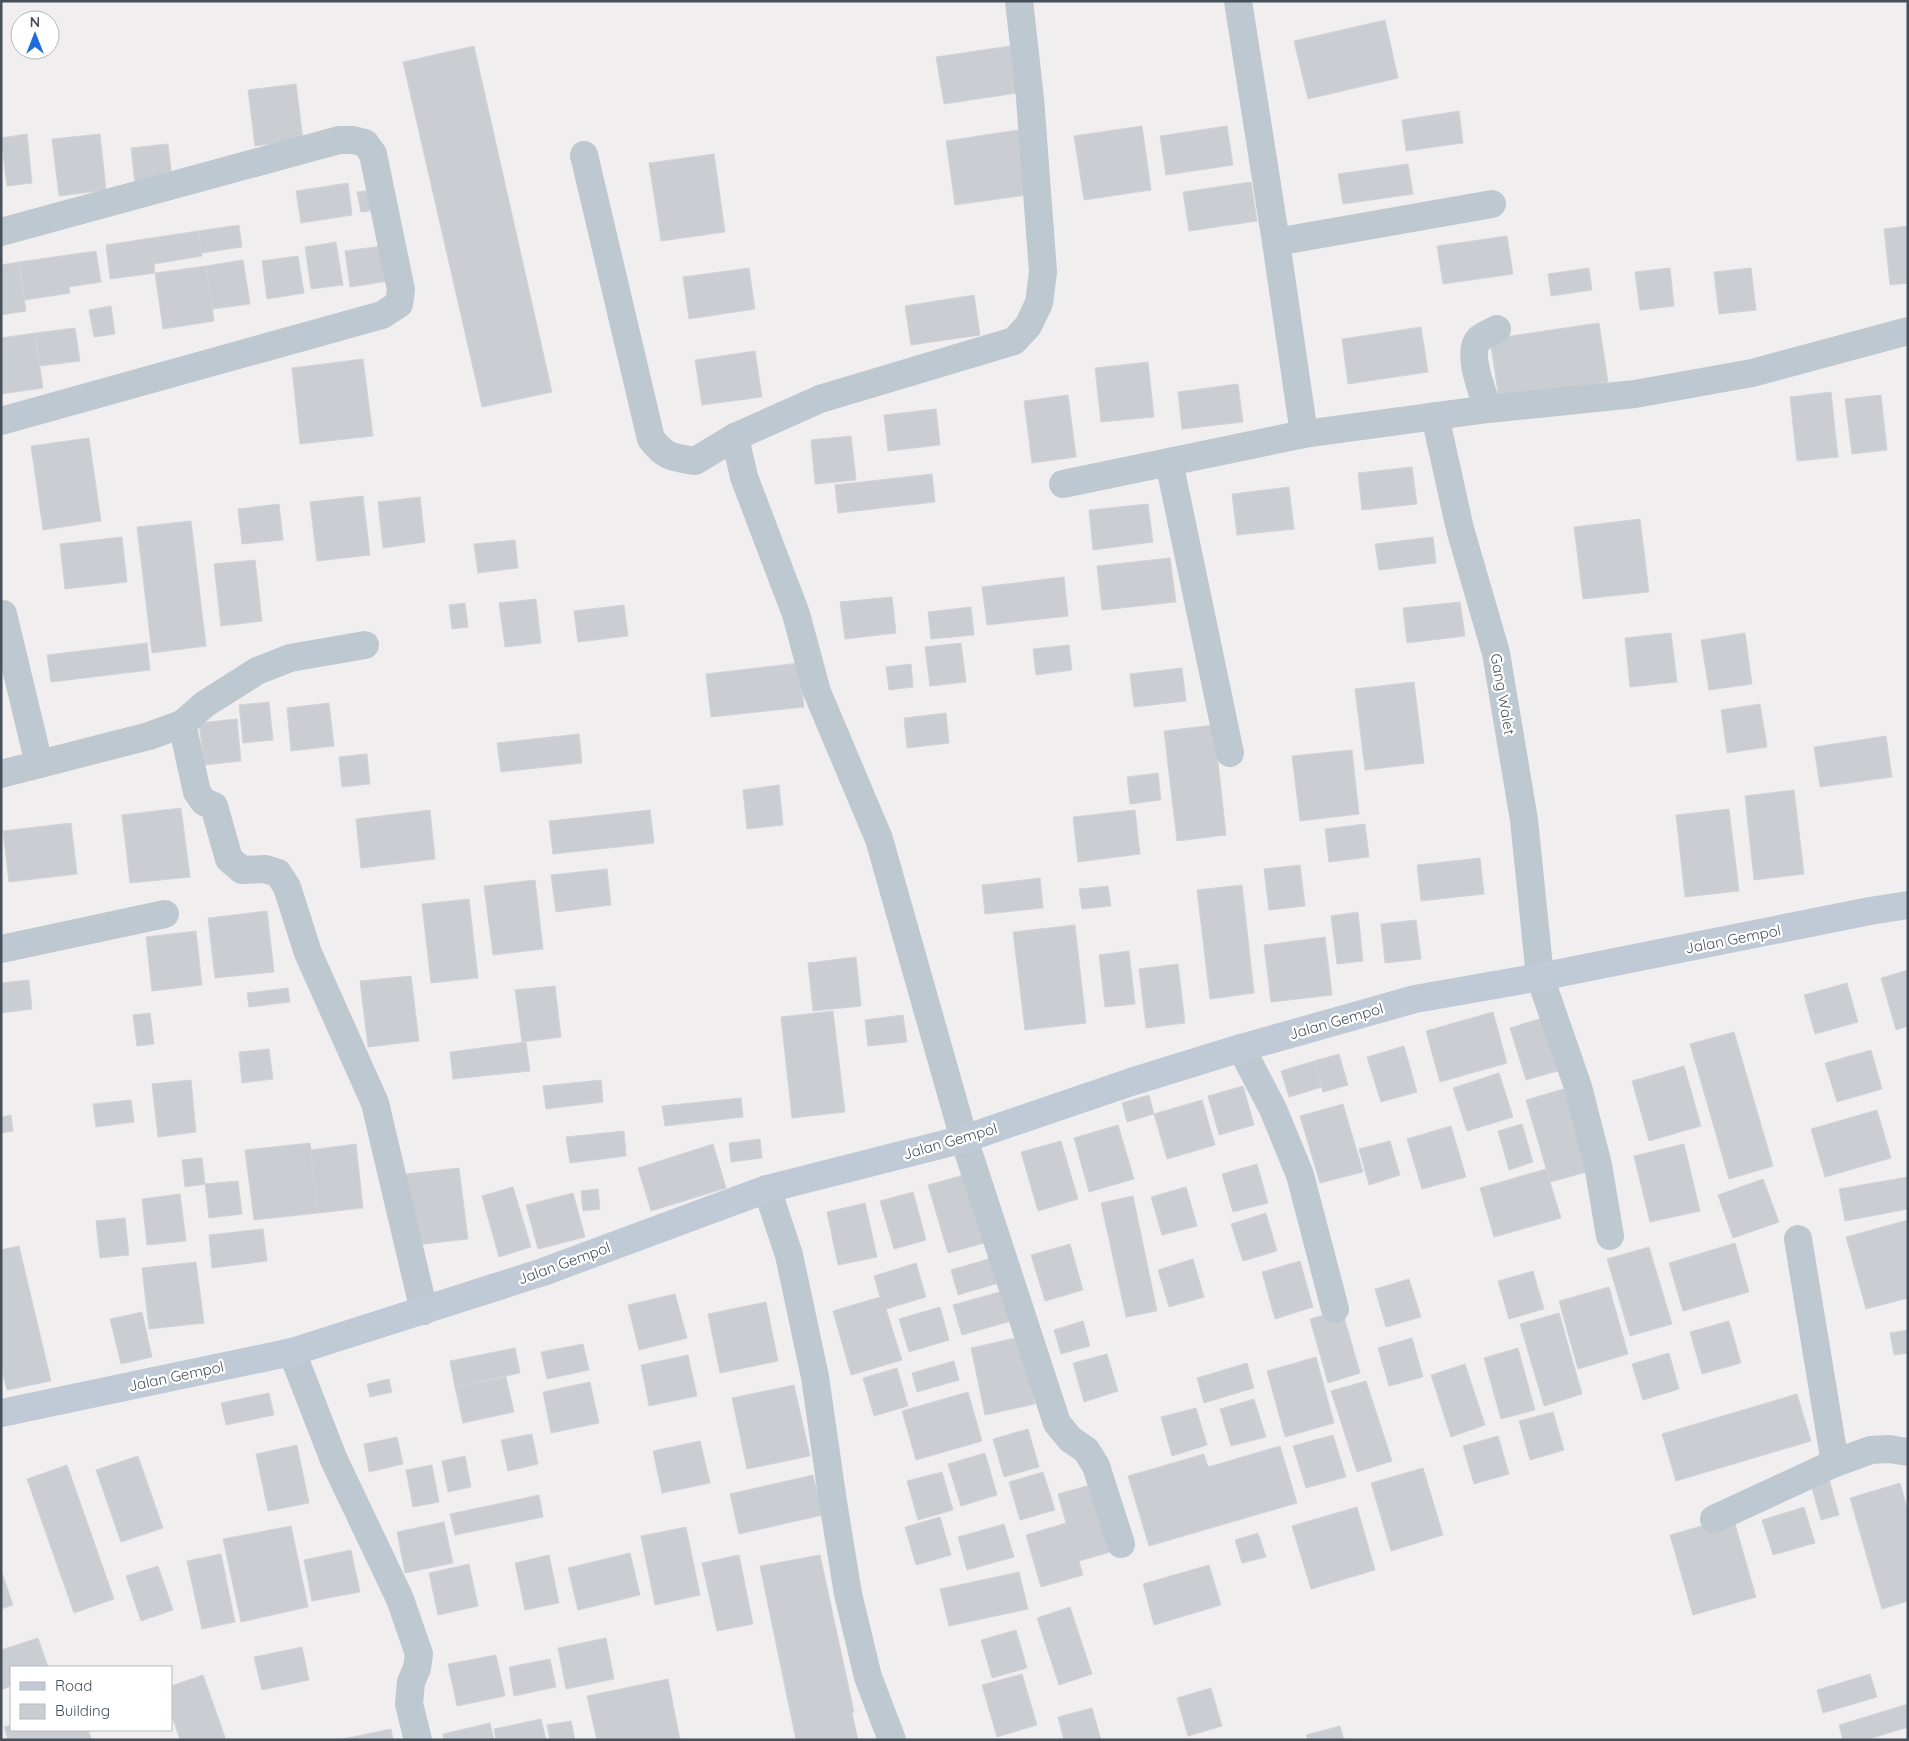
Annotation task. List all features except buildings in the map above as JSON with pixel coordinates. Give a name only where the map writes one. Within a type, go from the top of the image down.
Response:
[{"type":"main road","name":"Jalan Gempol","points":[[1,1413],[292,1352],[543,1272],[768,1189],[964,1139],[1132,1082],[1241,1048],[1415,999],[1540,977],[1908,905]]},
{"type":"street","points":[[584,156],[651,439],[661,452],[676,458],[695,461],[735,437],[820,399],[1014,341],[1028,326],[1039,303],[1043,272],[1030,98],[1019,1]]},
{"type":"street","points":[[1238,1],[1304,434]]},
{"type":"street","points":[[1,232],[339,140],[353,140],[365,143],[373,154],[402,290],[399,304],[382,315],[1,421]]},
{"type":"street","points":[[1276,242],[1492,204]]},
{"type":"street","points":[[1488,409],[1474,360],[1475,347],[1479,339],[1497,329]]},
{"type":"street","points":[[1063,484],[1304,434],[1488,409],[1636,394],[1752,373],[1908,331]]},
{"type":"street","name":"Gang Walet","points":[[1435,416],[1460,529],[1496,653],[1524,820],[1540,977],[1578,1087],[1598,1165],[1610,1236]]},
{"type":"street","points":[[735,437],[744,477],[796,614],[817,692],[878,839],[964,1139],[1057,1423],[1070,1438],[1086,1450],[1096,1466],[1121,1544]]},
{"type":"street","points":[[1169,462],[1230,754]]},
{"type":"street","points":[[3,614],[39,764]]},
{"type":"street","points":[[1,774],[148,736],[182,724],[205,704],[257,671],[290,658],[365,645]]},
{"type":"street","points":[[182,724],[197,792],[204,802],[214,806],[229,859],[242,870],[265,869],[278,873],[286,887],[308,953],[375,1103],[424,1311]]},
{"type":"street","points":[[1,949],[165,914]]},
{"type":"street","points":[[1241,1048],[1273,1109],[1300,1175],[1334,1309]]},
{"type":"street","points":[[768,1189],[789,1255],[815,1377],[832,1502],[848,1594],[868,1677],[892,1740]]},
{"type":"street","points":[[1798,1239],[1835,1463]]},
{"type":"street","points":[[292,1352],[334,1460],[400,1600],[419,1654],[417,1668],[411,1682],[409,1704],[418,1740]]},
{"type":"street","points":[[1714,1519],[1835,1463],[1871,1450],[1889,1449],[1908,1452]]}]
